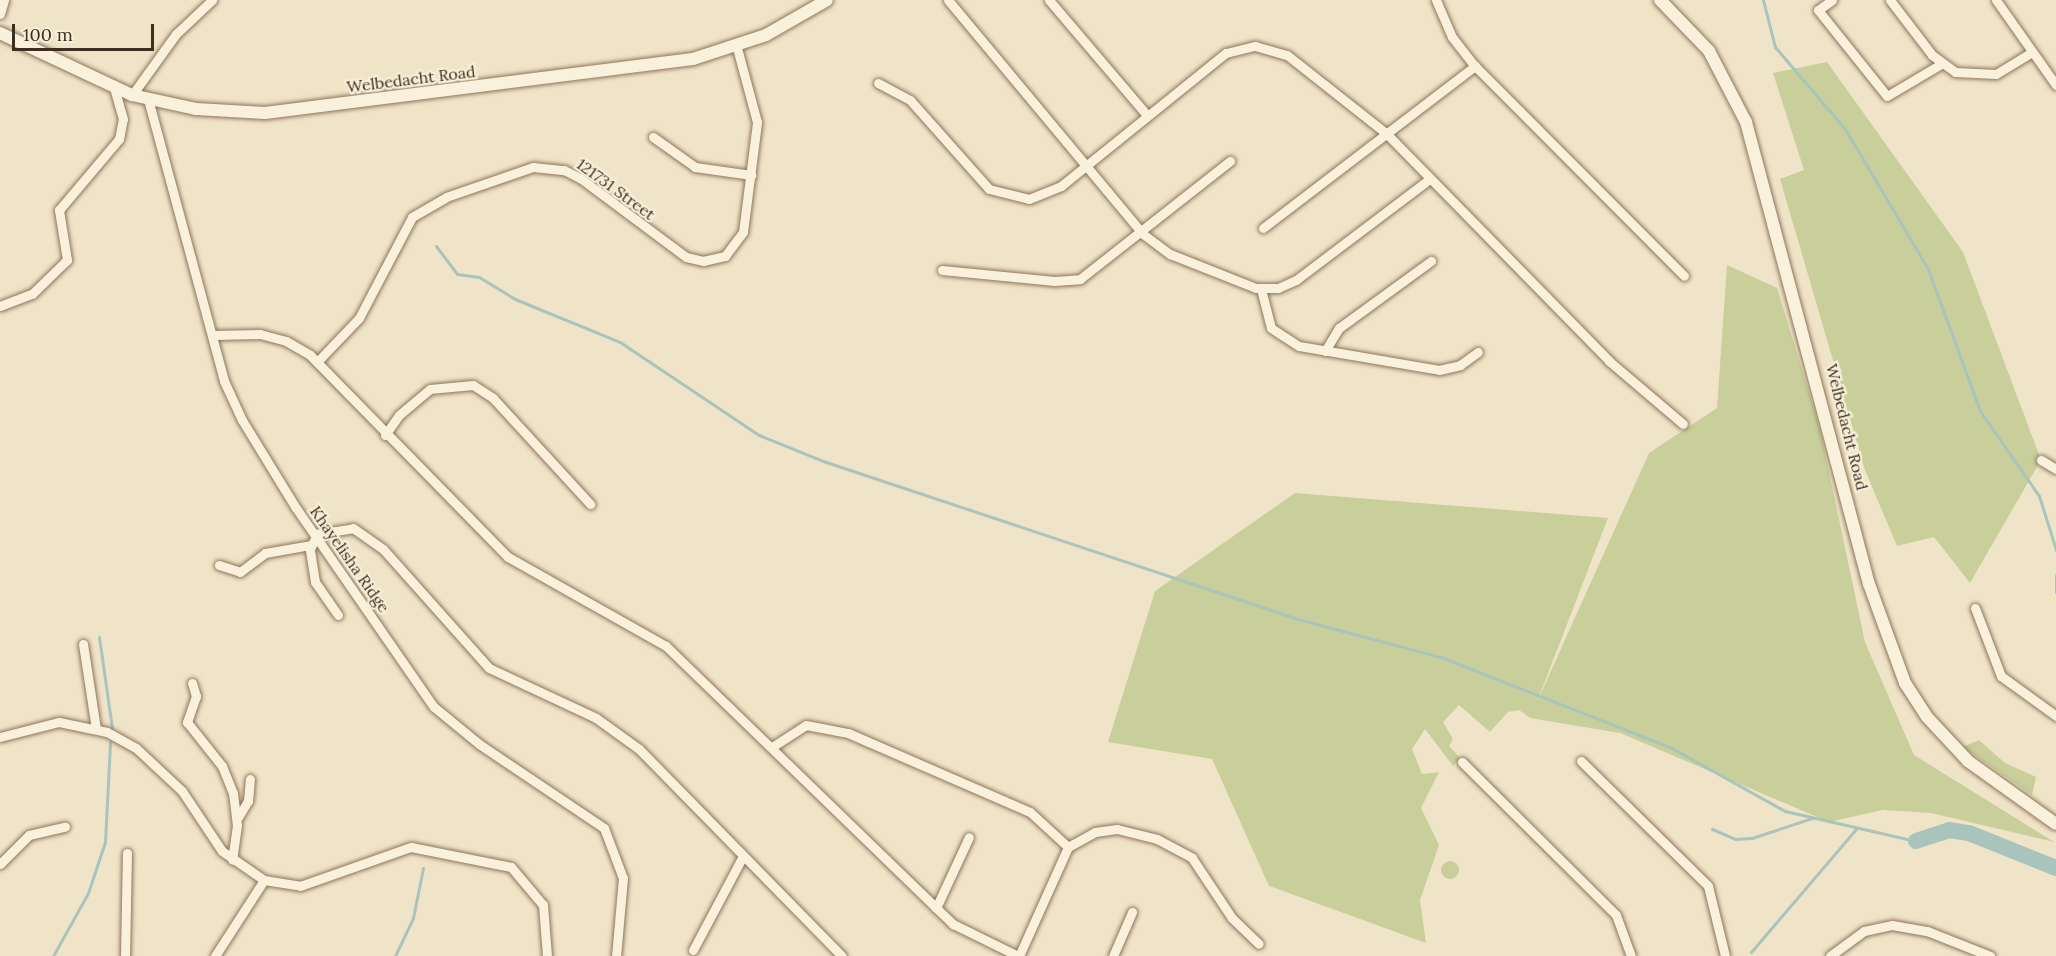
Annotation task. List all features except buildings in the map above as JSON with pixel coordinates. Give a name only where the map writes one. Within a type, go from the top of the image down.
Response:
[{"type":"street","points":[[0,14],[4,0]]},
{"type":"street","points":[[132,95],[176,33],[212,0]]},
{"type":"street","name":"Welbedacht Road","points":[[0,33],[132,95],[196,109],[285,112],[670,63],[737,48],[826,0]]},
{"type":"street","points":[[948,0],[1143,234],[1170,254],[1262,289],[1296,279],[1428,180]]},
{"type":"street","points":[[1049,0],[1147,115]]},
{"type":"street","points":[[1436,0],[1452,37],[1475,66],[1684,276]]},
{"type":"street","name":"Welbedacht Road","points":[[1660,0],[1709,51],[1746,122],[1869,584],[1905,683],[1927,717],[1968,762],[2056,824]]},
{"type":"street","points":[[1832,0],[1818,10],[1887,96],[1941,64]]},
{"type":"street","points":[[1890,0],[1941,64],[1962,74],[1988,75],[2032,52]]},
{"type":"street","points":[[1996,0],[2056,85]]},
{"type":"street","points":[[878,83],[907,97],[971,171],[1000,195],[1042,196],[1087,166],[1226,53],[1263,47],[1300,63],[1387,134],[1428,180],[1609,361],[1683,424]]},
{"type":"street","name":"121731 Street","points":[[317,362],[358,318],[405,225],[446,197],[533,167],[564,170],[667,246],[686,257],[710,261],[725,256],[741,238],[751,175],[757,109],[737,48]]},
{"type":"street","points":[[1263,228],[1475,66]]},
{"type":"street","points":[[0,306],[32,294],[67,260],[59,210],[119,140],[123,118],[114,87]]},
{"type":"street","name":"Khayelisha Ridge","points":[[148,99],[214,335],[224,381],[242,420],[316,534],[434,707],[478,744],[604,828],[623,878],[616,956]]},
{"type":"street","points":[[653,137],[695,167],[751,175]]},
{"type":"street","points":[[942,270],[1073,281],[1143,234],[1230,161]]},
{"type":"street","points":[[1324,351],[1344,324],[1431,261]]},
{"type":"street","points":[[1262,289],[1266,320],[1277,335],[1324,351],[1438,370],[1460,365],[1478,352]]},
{"type":"street","points":[[214,335],[248,333],[286,341],[317,362],[385,435],[508,557],[666,646],[936,908],[979,939],[1019,956],[1068,847],[1095,832],[1117,829],[1179,848],[1200,867],[1224,908],[1259,944]]},
{"type":"street","points":[[385,435],[399,415],[430,389],[472,385],[493,398],[590,504]]},
{"type":"street","points":[[2041,460],[2056,469]]},
{"type":"street","points":[[338,615],[315,582],[311,545],[316,534],[342,528],[362,532],[489,668],[621,733],[742,858],[842,956]]},
{"type":"street","points":[[219,565],[240,572],[265,553],[311,545]]},
{"type":"street","points":[[1975,608],[2001,676],[2056,716]]},
{"type":"street","points":[[83,644],[96,729]]},
{"type":"street","points":[[192,683],[196,696],[187,722],[222,766],[237,819],[232,860]]},
{"type":"street","points":[[0,737],[59,722],[96,729],[150,756],[232,860],[264,880],[300,886],[411,847],[493,860],[520,873],[538,892],[548,918],[547,956]]},
{"type":"street","points":[[772,747],[806,725],[848,733],[1030,812],[1068,847]]},
{"type":"street","points":[[1581,761],[1614,787],[1708,886],[1725,956]]},
{"type":"street","points":[[1462,762],[1611,909],[1624,928],[1631,956]]},
{"type":"street","points":[[237,819],[248,801],[250,779]]},
{"type":"street","points":[[0,864],[29,835],[65,827]]},
{"type":"street","points":[[936,908],[969,837]]},
{"type":"street","points":[[124,956],[127,853]]},
{"type":"street","points":[[693,950],[742,858]]},
{"type":"street","points":[[215,956],[264,880]]},
{"type":"street","points":[[1113,956],[1132,912]]},
{"type":"street","points":[[1830,956],[1864,931],[1892,925],[1927,931],[1990,956]]},
{"type":"green space","points":[[1827,62],[1963,252],[2041,460],[1970,583],[1934,537],[1897,546],[1865,470],[1780,179],[1804,170],[1773,73]]},
{"type":"green space","points":[[1727,265],[1777,288],[1819,425],[1865,642],[1914,755],[2054,842],[1931,813],[1883,810],[1829,822],[1620,733],[1530,718],[1519,710],[1508,712],[1490,732],[1459,705],[1443,722],[1453,739],[1449,746],[1460,758],[1453,766],[1425,729],[1412,749],[1422,774],[1439,772],[1421,808],[1439,845],[1420,900],[1426,943],[1269,886],[1212,759],[1108,742],[1155,591],[1295,493],[1608,518],[1537,702],[1649,453],[1717,408]]},
{"type":"green space","points":[[1979,740],[2005,763],[2036,777],[2032,795],[1963,747]]},
{"type":"green space","points":[[1450,861],[1456,864],[1459,870],[1456,876],[1450,879],[1444,876],[1441,870],[1444,864]]},
{"type":"waterway","points":[[1763,0],[1775,47],[1845,129],[1928,269],[1980,411],[2039,496],[2056,550]]},
{"type":"waterway","points":[[436,246],[457,274],[479,277],[515,299],[620,342],[759,435],[823,461],[1294,618],[1441,657],[1670,747],[1785,811],[1916,841]]},
{"type":"waterway","points":[[2056,575],[2056,592]]},
{"type":"waterway","points":[[99,637],[112,728]]},
{"type":"waterway","points":[[53,956],[88,893],[105,842],[110,742]]},
{"type":"waterway","points":[[1712,829],[1735,839],[1752,838],[1812,818]]},
{"type":"waterway","points":[[1751,952],[1856,829]]},
{"type":"waterway","points":[[1916,841],[1949,830],[1969,833],[2056,868]]},
{"type":"waterway","points":[[395,956],[413,918],[423,868]]}]
